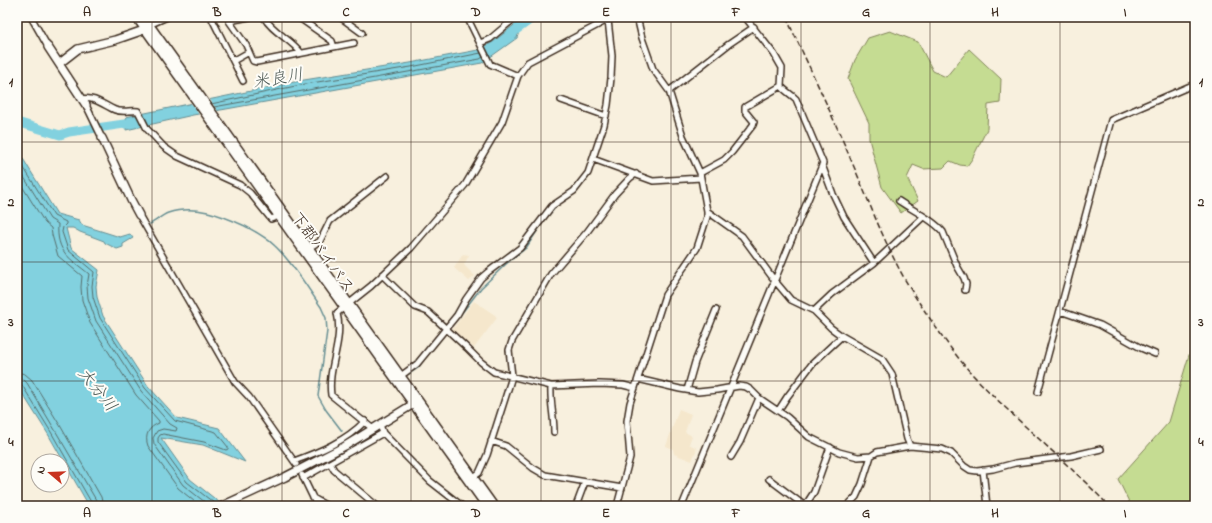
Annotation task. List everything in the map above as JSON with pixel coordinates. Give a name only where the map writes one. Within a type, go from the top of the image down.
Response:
[{"type":"street","points":[[31,17],[48,47],[60,63],[84,102],[139,215],[235,382],[249,397],[295,462],[347,436],[365,421]]},
{"type":"street","points":[[136,17],[147,26],[211,117],[309,248],[346,306],[470,479],[486,506]]},
{"type":"street","points":[[144,17],[147,26]]},
{"type":"street","points":[[60,63],[78,49],[115,40],[167,17]]},
{"type":"street","points":[[211,17],[243,81]]},
{"type":"street","points":[[249,17],[229,21],[249,52],[253,61],[257,62],[354,43]]},
{"type":"street","points":[[264,17],[301,53]]},
{"type":"street","points":[[298,17],[332,41],[334,47]]},
{"type":"street","points":[[340,17],[362,33]]},
{"type":"street","points":[[468,17],[490,64],[518,76]]},
{"type":"street","points":[[480,44],[490,39],[516,17]]},
{"type":"street","points":[[616,506],[630,457],[627,420],[630,404],[665,295],[697,248],[708,211],[700,176],[683,136],[669,91],[653,69],[642,38],[637,17]]},
{"type":"street","points":[[745,17],[774,54],[782,68],[781,86],[793,95],[798,102],[823,163],[822,164],[833,194],[844,217],[874,263]]},
{"type":"street","points":[[398,378],[417,364],[447,330],[466,298],[481,278],[520,248],[552,206],[574,191],[583,182],[593,159],[606,116],[612,64],[610,19],[528,62],[518,76],[502,122],[465,185],[411,248],[371,286],[337,313],[340,324],[339,338],[330,386],[331,395],[365,421],[377,427],[430,482],[462,506]]},
{"type":"street","points":[[669,91],[729,44],[754,27]]},
{"type":"street","points":[[233,61],[249,52]]},
{"type":"street","points":[[1038,392],[1111,120],[1195,84]]},
{"type":"street","points":[[593,159],[653,181],[700,176],[724,160],[753,125],[754,122],[745,111],[745,107],[781,86]]},
{"type":"street","points":[[84,102],[88,98],[119,111],[138,111],[150,133],[170,152],[240,185],[250,193],[271,218],[273,219],[279,216]]},
{"type":"street","points":[[561,100],[606,116]]},
{"type":"street","name":"下郡バイパス","points":[[211,117],[279,216],[346,306]]},
{"type":"street","points":[[682,506],[822,164]]},
{"type":"street","points":[[470,479],[479,474],[504,403],[512,376],[509,350],[512,341],[545,282],[587,232],[614,194],[636,174]]},
{"type":"street","points":[[309,248],[320,241],[330,221],[386,176]]},
{"type":"street","points":[[899,202],[943,232],[957,266],[964,278],[966,284],[965,290]]},
{"type":"street","points":[[708,211],[742,236],[774,281],[791,300],[814,311],[842,336],[882,359],[892,374],[910,446]]},
{"type":"street","points":[[814,311],[832,294],[874,263],[923,217]]},
{"type":"street","points":[[382,275],[415,307],[428,312],[487,368],[494,372],[551,386],[599,384],[624,385],[635,388]]},
{"type":"street","points":[[688,390],[694,362],[716,310]]},
{"type":"street","points":[[1060,311],[1100,324],[1141,348],[1155,354]]},
{"type":"street","points":[[778,411],[787,396],[812,364],[842,336]]},
{"type":"street","points":[[638,379],[698,392],[739,386],[746,387],[759,398],[787,417],[810,438],[839,452],[858,457],[871,456],[877,452],[910,446],[947,450],[970,470],[983,470],[1015,463],[1082,454],[1101,449]]},
{"type":"street","points":[[551,386],[554,432]]},
{"type":"street","points":[[731,457],[740,442],[759,398]]},
{"type":"street","points":[[222,506],[345,446],[416,402]]},
{"type":"street","points":[[317,506],[302,476],[330,463],[384,433]]},
{"type":"street","points":[[491,441],[506,446],[533,468],[545,475],[622,488]]},
{"type":"street","points":[[769,479],[805,506],[814,492],[830,447]]},
{"type":"street","points":[[847,506],[856,497],[871,456]]},
{"type":"street","points":[[330,463],[334,470],[377,506]]},
{"type":"street","points":[[983,470],[987,506]]},
{"type":"street","points":[[470,479],[494,506]]},
{"type":"street","points":[[576,506],[585,482]]},
{"type":"street","points":[[313,498],[327,506]]},
{"type":"shaded area","points":[[463,254],[469,255],[464,265],[475,276],[469,281],[454,268]]},
{"type":"shaded area","points":[[474,301],[495,315],[497,318],[474,348],[452,330]]},
{"type":"shaded area","points":[[679,409],[691,414],[685,432],[692,436],[689,444],[697,448],[692,461],[674,454],[673,449],[666,446]]},
{"type":"green space","points":[[890,31],[918,42],[933,71],[946,77],[969,49],[1001,79],[1000,103],[988,105],[987,129],[967,166],[950,161],[943,168],[923,169],[913,165],[907,178],[918,201],[901,213],[882,187],[869,139],[869,123],[848,79],[855,60],[868,38]]},
{"type":"green space","points":[[1195,335],[1195,506],[1131,506],[1118,479],[1169,422]]},
{"type":"water","points":[[524,17],[517,38],[482,63],[193,115],[126,130],[126,117],[304,80],[410,63],[478,50],[493,42]]},
{"type":"water","name":"大分川","points":[[17,149],[57,214],[79,220],[82,225],[120,237],[130,234],[133,238],[123,244],[123,247],[117,249],[104,241],[73,228],[66,228],[71,248],[99,270],[96,286],[97,297],[103,316],[148,386],[177,418],[219,428],[245,462],[203,445],[161,438],[190,479],[224,506],[89,506],[70,473],[70,453],[59,453],[17,385]]},
{"type":"pier","points":[[209,98],[219,113],[200,116],[190,102]]},
{"type":"waterway","name":"米良川","points":[[511,34],[534,17]]},
{"type":"waterway","name":"米良川","points":[[17,122],[60,135],[69,132],[138,122]]},
{"type":"waterway","points":[[547,217],[555,208]]},
{"type":"waterway","points":[[150,224],[166,214],[178,211],[198,210],[208,212],[227,218],[253,230],[268,240],[282,253],[305,283],[321,307],[326,318],[327,331],[318,396],[326,410],[342,431]]},
{"type":"waterway","points":[[454,323],[481,288],[506,264],[526,248],[543,222]]},
{"type":"waterway","points":[[409,374],[418,368],[427,355]]},
{"type":"railway","points":[[786,17],[836,124],[890,250],[918,301],[951,348],[972,374],[1005,408],[1075,472],[1109,506]]}]
